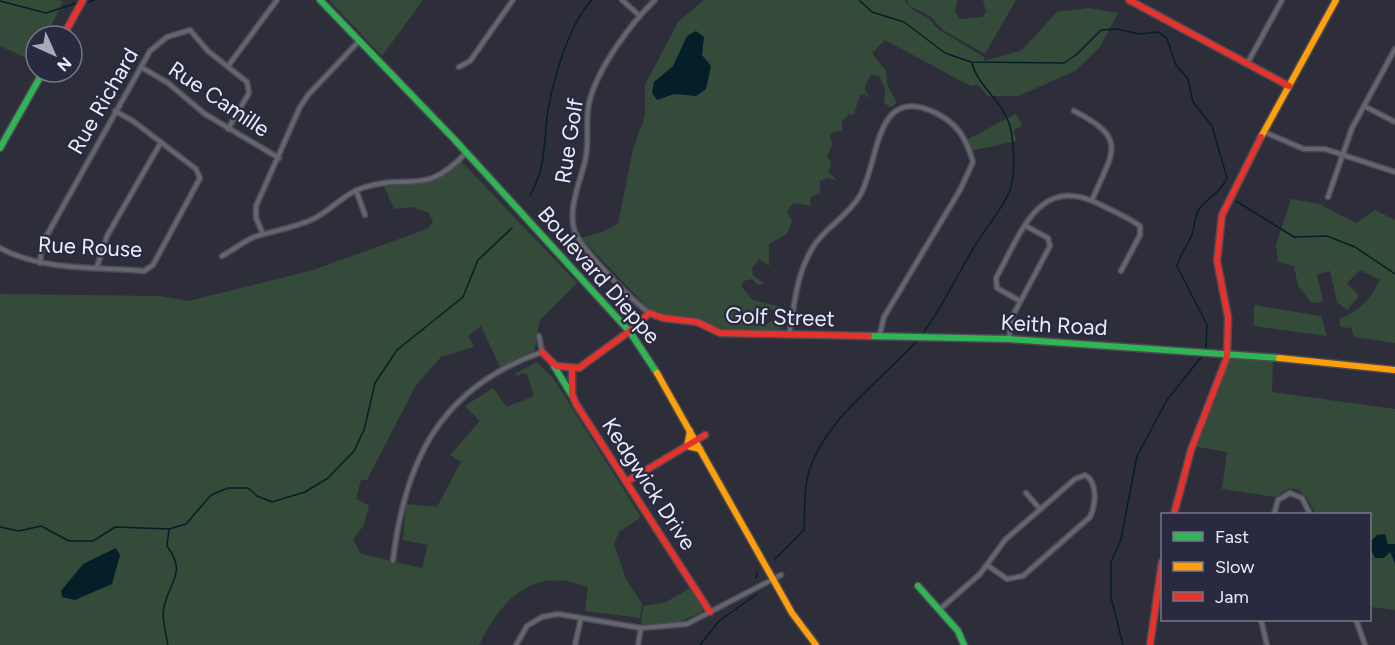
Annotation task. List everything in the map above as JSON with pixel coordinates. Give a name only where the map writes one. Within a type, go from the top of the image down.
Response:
[{"type":"street","points":[[70,24],[83,0]]},
{"type":"street","points":[[228,66],[277,0]]},
{"type":"street","name":"Boulevard Dieppe","points":[[320,0],[466,153],[630,332],[661,377],[773,579],[816,645]]},
{"type":"street","points":[[459,67],[470,61],[513,0]]},
{"type":"street","points":[[622,0],[640,16]]},
{"type":"street","name":"Rue Golf","points":[[649,313],[584,246],[575,232],[573,221],[588,149],[588,112],[592,94],[612,56],[640,16],[655,0]]},
{"type":"street","points":[[1129,0],[1289,86]]},
{"type":"street","points":[[1247,64],[1282,0]]},
{"type":"street","points":[[1174,513],[1191,450],[1227,353],[1228,317],[1217,261],[1219,231],[1227,202],[1336,0]]},
{"type":"street","name":"Rue Richard","points":[[40,262],[47,235],[115,111],[157,44],[185,29],[194,32],[208,51],[248,82],[250,89],[228,129]]},
{"type":"street","points":[[263,235],[256,218],[256,206],[308,95],[359,41]]},
{"type":"street","points":[[1328,197],[1349,134],[1394,52]]},
{"type":"street","name":"Rue Camille","points":[[141,67],[168,83],[204,114],[279,158]]},
{"type":"street","points":[[0,148],[36,84]]},
{"type":"street","points":[[789,335],[794,295],[804,264],[815,244],[860,196],[870,173],[885,120],[893,112],[906,107],[919,106],[950,121],[963,134],[973,162],[956,199],[884,317],[879,338]]},
{"type":"street","points":[[1364,106],[1395,122]]},
{"type":"street","name":"Rue Rouse","points":[[0,248],[18,257],[40,262],[149,269],[199,183],[196,169],[160,144],[133,121],[115,111]]},
{"type":"street","points":[[1074,111],[1103,128],[1112,143],[1110,158],[1092,200]]},
{"type":"street","points":[[1264,132],[1304,149],[1325,149],[1395,172]]},
{"type":"street","points":[[97,267],[107,236],[160,144]]},
{"type":"street","points":[[222,256],[263,235],[311,220],[356,190],[390,182],[419,182],[435,178],[448,171],[466,153]]},
{"type":"street","points":[[356,190],[365,215]]},
{"type":"street","points":[[1020,302],[997,288],[995,281],[1037,209],[1056,197],[1078,195],[1092,200],[1141,228],[1140,235],[1121,271]]},
{"type":"street","points":[[1009,339],[1010,322],[1050,244],[1048,238],[1026,225]]},
{"type":"street","points":[[539,336],[542,352],[554,364],[572,369],[587,364],[630,332],[649,313]]},
{"type":"street","name":"Golf Street","points":[[649,313],[663,318],[700,323],[717,333],[879,338]]},
{"type":"street","name":"Keith Road","points":[[879,338],[1009,339],[1227,353],[1395,370]]},
{"type":"street","points":[[393,560],[405,490],[416,463],[435,430],[455,406],[482,382],[504,368],[542,352]]},
{"type":"street","name":"Kedgwick Drive","points":[[554,364],[572,397],[711,612]]},
{"type":"street","points":[[572,369],[572,397]]},
{"type":"street","points":[[687,446],[690,431]]},
{"type":"street","points":[[626,482],[705,435]]},
{"type":"street","points":[[687,446],[700,449]]},
{"type":"street","points":[[939,610],[987,565],[1005,540],[1075,478],[1085,476],[1092,480],[1094,485],[1090,517],[1023,576],[1006,579],[987,565]]},
{"type":"street","points":[[1026,493],[1040,508]]},
{"type":"street","points":[[1274,513],[1279,498],[1290,493],[1302,498],[1310,513]]},
{"type":"street","points":[[1150,645],[1161,569]]},
{"type":"street","points":[[516,645],[526,626],[542,617],[558,614],[640,628],[687,624],[781,575]]},
{"type":"street","points":[[918,586],[958,631],[964,645]]},
{"type":"street","points":[[575,645],[581,618]]},
{"type":"street","points":[[1261,621],[1267,645]]},
{"type":"street","points":[[1356,621],[1365,645]]},
{"type":"street","points":[[638,645],[640,628]]},
{"type":"green space","points":[[0,0],[60,0],[63,2],[52,24],[24,24],[24,57],[0,46]]},
{"type":"green space","points":[[329,0],[423,0],[382,56]]},
{"type":"green space","points":[[704,0],[904,0],[913,10],[928,18],[938,29],[984,57],[984,61],[1022,50],[1057,12],[1088,8],[1118,13],[1100,47],[1075,71],[1018,96],[988,96],[977,84],[972,86],[961,81],[885,40],[872,53],[886,71],[887,84],[897,103],[890,107],[884,103],[885,89],[880,77],[871,74],[865,87],[872,100],[865,94],[860,95],[854,114],[848,115],[842,122],[842,131],[833,132],[830,135],[832,145],[827,157],[831,162],[829,173],[837,180],[828,178],[820,181],[820,193],[811,197],[810,206],[793,203],[787,211],[792,221],[787,234],[769,244],[769,266],[759,259],[752,268],[753,275],[764,284],[758,285],[752,279],[744,281],[741,286],[753,300],[785,308],[784,313],[780,314],[767,307],[758,307],[754,312],[756,322],[767,324],[777,317],[782,321],[783,326],[778,332],[721,331],[694,318],[661,314],[649,309],[581,238],[602,232],[618,224],[633,149],[645,116],[645,85],[678,22]]},
{"type":"green space","points":[[907,0],[957,0],[955,12],[960,19],[983,17],[986,12],[983,0],[1016,0],[985,54],[943,30],[930,16],[910,6]]},
{"type":"green space","points":[[1016,114],[1022,125],[1013,131],[1017,141],[970,151],[966,140]]},
{"type":"green space","points":[[461,161],[577,283],[540,320],[534,351],[500,367],[481,326],[468,336],[474,347],[441,357],[416,385],[367,480],[361,480],[356,499],[369,505],[364,525],[353,539],[361,554],[422,568],[428,545],[403,540],[406,504],[437,507],[461,462],[450,455],[480,421],[465,406],[493,388],[507,407],[534,396],[527,374],[521,373],[518,376],[515,374],[536,362],[553,378],[641,517],[619,532],[614,544],[626,579],[642,604],[640,618],[585,611],[588,588],[552,580],[536,584],[509,601],[479,645],[0,645],[0,294],[160,296],[188,301],[313,270],[427,229],[433,222],[429,213],[412,207],[394,209],[384,186],[416,184],[434,180]]},
{"type":"green space","points":[[1291,199],[1319,204],[1356,223],[1375,210],[1395,220],[1395,343],[1354,337],[1351,328],[1341,327],[1339,319],[1353,313],[1364,304],[1380,280],[1360,270],[1347,283],[1359,296],[1347,310],[1337,302],[1330,271],[1317,274],[1323,302],[1312,303],[1298,286],[1294,266],[1278,262],[1276,245]]},
{"type":"green space","points":[[1254,305],[1321,316],[1327,336],[1254,326]]},
{"type":"green space","points":[[1227,353],[1273,357],[1272,392],[1395,409],[1395,610],[1371,607],[1371,513],[1315,513],[1305,495],[1296,489],[1284,491],[1276,497],[1222,489],[1227,452],[1192,446]]},
{"type":"green space","points":[[691,588],[703,607],[702,612],[677,623],[641,624],[643,606],[664,603]]},
{"type":"water","points":[[696,31],[704,37],[702,55],[711,66],[706,89],[696,96],[674,94],[657,100],[652,93],[654,82],[673,66],[687,36]]},
{"type":"water","points":[[1385,534],[1388,544],[1395,544],[1395,563],[1390,552],[1384,558],[1375,558],[1371,550],[1371,541],[1377,535]]},
{"type":"water","points":[[116,548],[120,555],[112,584],[75,600],[62,597],[61,591],[83,564]]},
{"type":"waterway","points":[[88,2],[94,0]]},
{"type":"waterway","points":[[530,196],[541,169],[548,110],[561,59],[575,25],[592,0]]},
{"type":"waterway","points":[[859,0],[872,12],[904,22],[945,53],[971,62],[1064,63],[1076,55],[1101,30],[1117,29],[1140,34],[1159,32],[1167,39],[1176,65],[1188,79],[1193,102],[1212,126],[1227,178],[1199,209],[1191,237],[1177,266],[1207,325],[1206,348]]},
{"type":"waterway","points":[[0,1],[46,13],[77,3]]},
{"type":"waterway","points":[[921,336],[977,242],[1002,205],[1012,183],[1014,158],[1010,126],[1002,109],[979,79],[972,63]]},
{"type":"waterway","points":[[1236,201],[1294,237],[1327,236],[1355,247],[1395,274]]},
{"type":"waterway","points":[[0,527],[19,531],[41,526],[69,541],[93,541],[115,527],[169,529],[186,524],[211,495],[228,488],[248,488],[257,496],[272,502],[305,492],[328,478],[354,451],[364,430],[375,383],[397,350],[463,297],[478,260],[512,228]]},
{"type":"waterway","points":[[775,559],[804,530],[807,479],[814,458],[825,439],[838,421],[918,340]]},
{"type":"waterway","points":[[1123,645],[1111,597],[1111,562],[1121,539],[1137,456],[1167,400],[1202,356]]},
{"type":"waterway","points":[[168,645],[163,611],[176,570],[176,563],[167,546],[169,529]]},
{"type":"waterway","points":[[756,578],[757,573]]},
{"type":"waterway","points":[[700,645],[719,621],[757,594]]},
{"type":"traffic: fast","points":[[320,0],[454,139],[630,332],[657,373]]},
{"type":"traffic: fast","points":[[0,148],[36,84]]},
{"type":"traffic: fast","points":[[869,336],[1009,339],[1279,358]]},
{"type":"traffic: fast","points":[[554,366],[571,394]]},
{"type":"traffic: fast","points":[[918,586],[958,631],[964,645]]},
{"type":"traffic: slow","points":[[1261,137],[1336,0]]},
{"type":"traffic: slow","points":[[1279,358],[1395,370]]},
{"type":"traffic: slow","points":[[657,373],[792,613],[816,645]]},
{"type":"traffic: slow","points":[[690,431],[687,446],[700,449]]},
{"type":"traffic: jam","points":[[70,24],[83,0]]},
{"type":"traffic: jam","points":[[1129,0],[1289,86]]},
{"type":"traffic: jam","points":[[1174,513],[1191,450],[1227,357],[1228,317],[1217,261],[1222,215],[1261,137]]},
{"type":"traffic: jam","points":[[542,352],[556,366],[579,368],[634,328],[649,313],[663,318],[697,322],[720,333],[869,336]]},
{"type":"traffic: jam","points":[[572,369],[572,394],[576,404],[710,612]]},
{"type":"traffic: jam","points":[[626,482],[705,435]]},
{"type":"traffic: jam","points":[[1150,645],[1161,569]]}]
